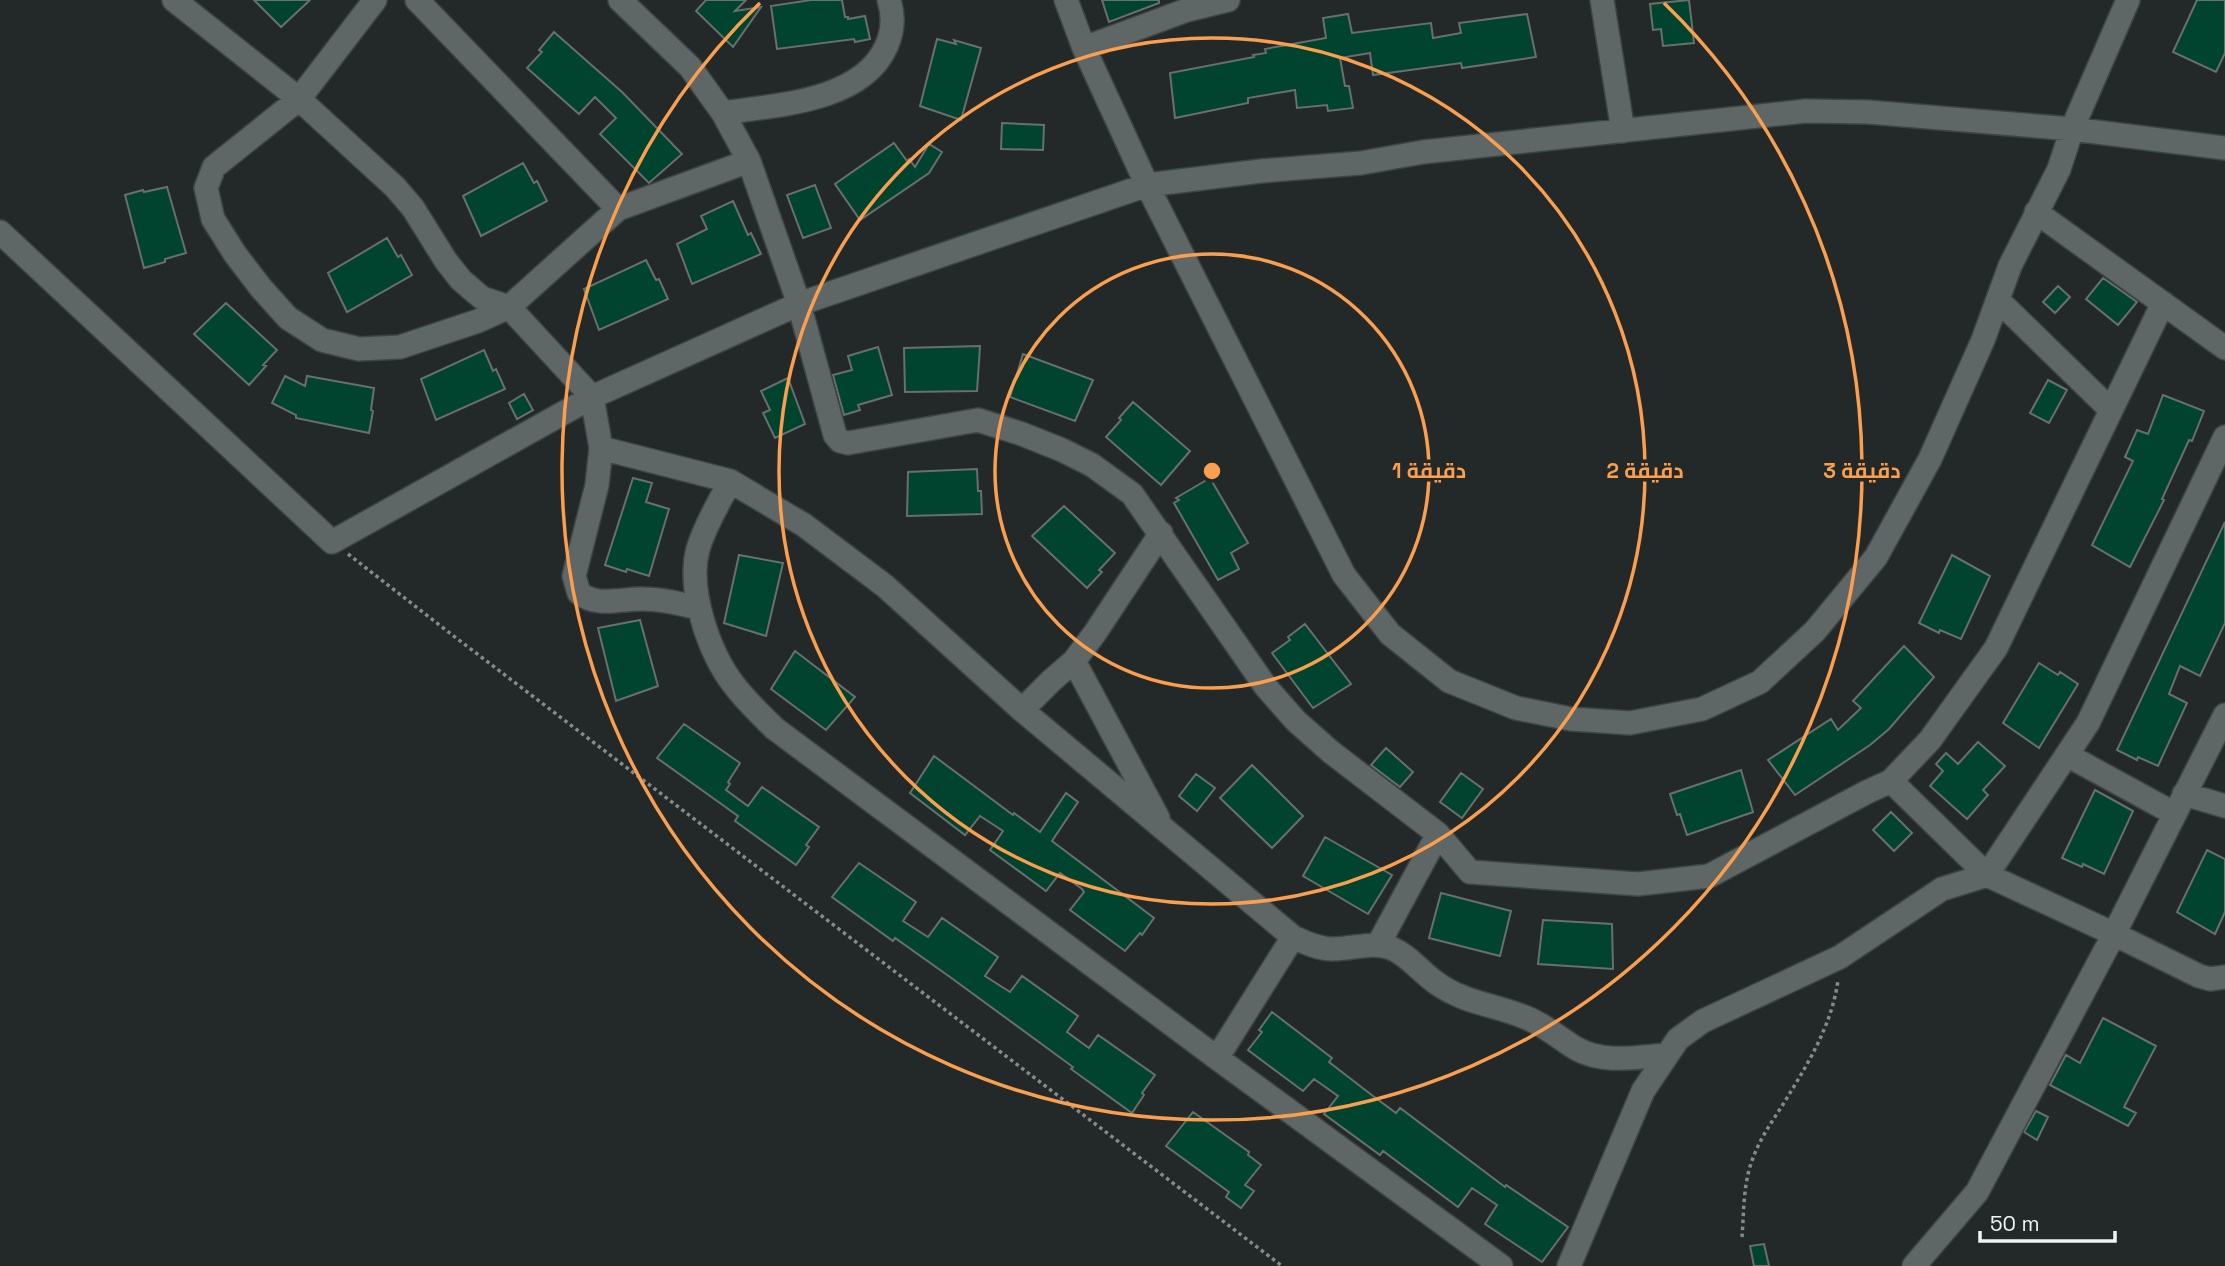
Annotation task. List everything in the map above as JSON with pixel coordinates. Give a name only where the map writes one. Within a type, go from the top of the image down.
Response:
[{"type":"street","points":[[374,0],[299,99],[226,155],[214,167],[206,188],[214,219],[235,254],[288,317],[322,340],[359,349],[400,347],[478,321],[509,307],[618,209],[749,161]]},
{"type":"street","points":[[417,0],[618,209]]},
{"type":"street","points":[[620,0],[690,67],[723,113],[749,161],[799,304],[835,435],[848,443],[978,420],[1022,434],[1092,465],[1132,494],[1266,687],[1296,721],[1331,752],[1438,834],[1470,872],[1638,884],[1709,876],[1891,781],[1930,740],[1996,648],[2163,303]]},
{"type":"street","points":[[723,113],[797,102],[837,91],[867,73],[882,55],[889,40],[893,22],[889,0]]},
{"type":"street","points":[[1066,0],[1084,48],[1147,185],[1344,575],[1390,634],[1449,681],[1516,708],[1571,719],[1630,723],[1702,709],[1760,682],[1815,631],[1876,557],[1930,459],[1983,340],[2010,265],[2059,169],[2072,129],[2128,0]]},
{"type":"street","points":[[1084,48],[1186,5],[1228,0]]},
{"type":"street","points":[[1602,0],[1623,131]]},
{"type":"street","points":[[169,1],[299,99],[395,187],[413,208],[461,280],[482,298],[509,307],[592,397],[601,448],[597,485],[574,576],[579,593],[598,602],[644,599],[699,608]]},
{"type":"street","points":[[0,232],[332,542],[592,397],[799,304],[1147,185],[1806,111],[1868,112],[2072,129],[2225,148]]},
{"type":"street","points":[[2036,212],[2225,348]]},
{"type":"street","points":[[1997,300],[2111,410]]},
{"type":"street","points":[[1569,1266],[1643,1091],[1678,1039],[1703,1021],[1840,957],[1942,889],[1987,875],[2088,723],[2225,437]]},
{"type":"street","points":[[601,448],[730,481],[804,525],[885,586],[1022,710],[1293,937],[1321,948],[1378,945],[1405,955],[1437,984],[1454,993],[1528,1018],[1577,1049],[1592,1055],[1610,1059],[1667,1055]]},
{"type":"street","points":[[730,481],[705,530],[697,551],[694,573],[699,608],[713,648],[732,682],[749,704],[774,728],[1501,1266]]},
{"type":"street","points":[[1022,710],[1073,661],[1095,633],[1161,533]]},
{"type":"street","points":[[1073,661],[1164,831]]},
{"type":"street","points":[[1914,1266],[1977,1192],[2225,715]]},
{"type":"street","points":[[2067,755],[2180,804],[2225,806]]},
{"type":"street","points":[[1891,781],[1987,875],[2114,933],[2199,976],[2210,979],[2225,977]]},
{"type":"street","points":[[1378,945],[1438,834]]},
{"type":"street","points":[[1217,1058],[1293,937]]},
{"type":"path","points":[[332,542],[1282,1266]]},
{"type":"path","points":[[1742,1237],[1746,1184],[1753,1157],[1808,1063],[1832,1011],[1840,957]]},
{"type":"building","points":[[254,0],[310,0],[281,27]]},
{"type":"building","points":[[706,0],[746,0],[735,11],[761,7],[733,47],[696,11]]},
{"type":"building","points":[[811,0],[842,0],[845,17],[848,19],[865,16],[870,39],[777,49],[771,6]]},
{"type":"building","points":[[1102,0],[1159,0],[1159,3],[1109,22]]},
{"type":"building","points":[[1689,0],[1694,43],[1663,46],[1661,29],[1653,30],[1650,4]]},
{"type":"building","points":[[2197,0],[2225,0],[2225,53],[2216,72],[2173,52]]},
{"type":"building","points":[[1348,14],[1352,33],[1431,23],[1433,38],[1461,33],[1459,23],[1527,14],[1536,57],[1462,68],[1461,63],[1373,75],[1370,53],[1340,58],[1345,86],[1349,86],[1353,108],[1328,111],[1327,105],[1297,108],[1295,90],[1248,98],[1248,103],[1175,118],[1170,73],[1254,57],[1253,55],[1266,53],[1265,49],[1326,38],[1323,18]]},
{"type":"building","points":[[554,32],[622,92],[682,154],[649,183],[600,134],[616,118],[595,97],[579,114],[527,68],[542,52],[539,50]]},
{"type":"building","points":[[937,39],[956,44],[954,40],[981,48],[961,120],[920,106]]},
{"type":"building","points":[[1002,123],[1044,125],[1043,150],[1001,149]]},
{"type":"building","points":[[894,143],[915,167],[929,144],[942,152],[929,173],[860,220],[835,184]]},
{"type":"building","points":[[523,163],[534,183],[537,181],[547,201],[481,236],[463,196]]},
{"type":"building","points":[[815,185],[831,228],[803,238],[787,195]]},
{"type":"building","points":[[167,187],[186,253],[144,268],[125,195]]},
{"type":"building","points":[[733,201],[748,235],[751,233],[761,254],[692,284],[677,244],[707,229],[701,216]]},
{"type":"building","points":[[387,238],[412,275],[347,312],[328,273]]},
{"type":"building","points":[[646,260],[668,299],[599,330],[584,289]]},
{"type":"building","points":[[2103,278],[2137,302],[2118,325],[2086,299]]},
{"type":"building","points":[[2058,286],[2070,297],[2055,313],[2043,302]]},
{"type":"building","points":[[226,303],[277,350],[249,385],[194,334]]},
{"type":"building","points":[[980,346],[977,391],[905,392],[904,348]]},
{"type":"building","points":[[878,347],[892,395],[858,405],[860,410],[844,415],[833,375],[852,370],[848,356]]},
{"type":"building","points":[[484,350],[505,389],[436,420],[421,379]]},
{"type":"building","points":[[1023,354],[1093,380],[1075,421],[1010,397]]},
{"type":"building","points":[[285,376],[305,386],[307,376],[374,388],[369,433],[296,418],[296,415],[272,403]]},
{"type":"building","points":[[788,378],[805,424],[775,438],[763,413],[770,410],[761,391]]},
{"type":"building","points":[[2048,380],[2067,390],[2049,423],[2030,413]]},
{"type":"building","points":[[524,394],[533,410],[517,419],[509,403]]},
{"type":"building","points":[[2163,395],[2204,411],[2130,567],[2092,545],[2133,461],[2125,457],[2137,430],[2148,434]]},
{"type":"building","points":[[1133,402],[1190,451],[1161,485],[1106,437]]},
{"type":"building","points":[[977,469],[982,514],[907,516],[908,472]]},
{"type":"building","points":[[633,478],[652,483],[646,502],[669,509],[649,576],[605,565]]},
{"type":"building","points":[[1210,478],[1248,543],[1231,553],[1239,569],[1218,580],[1174,503],[1179,500],[1176,498]]},
{"type":"building","points":[[1064,506],[1115,553],[1087,588],[1032,536]]},
{"type":"building","points":[[2225,522],[2225,623],[2200,676],[2180,666],[2169,694],[2187,703],[2158,766],[2138,757],[2137,760],[2117,750]]},
{"type":"building","points":[[739,555],[783,563],[766,636],[724,623]]},
{"type":"building","points":[[1952,555],[1990,576],[1961,639],[1940,630],[1939,633],[1919,623]]},
{"type":"building","points":[[640,620],[658,686],[616,701],[598,628]]},
{"type":"building","points":[[1305,624],[1351,684],[1313,708],[1272,653],[1290,640],[1288,637]]},
{"type":"building","points":[[1904,646],[1934,677],[1889,729],[1870,745],[1795,795],[1768,760],[1831,719],[1838,730],[1861,708],[1853,701]]},
{"type":"building","points":[[795,651],[855,697],[826,730],[771,689]]},
{"type":"building","points":[[2039,663],[2078,684],[2039,748],[2003,723]]},
{"type":"building","points":[[684,724],[740,763],[726,790],[748,806],[762,787],[819,827],[796,865],[735,821],[738,816],[657,758]]},
{"type":"building","points":[[1978,742],[2005,766],[1983,790],[1988,795],[1967,819],[1930,786],[1943,771],[1936,764],[1946,753],[1958,764]]},
{"type":"building","points":[[1386,748],[1413,772],[1400,787],[1371,765]]},
{"type":"building","points":[[934,756],[1040,832],[1066,793],[1078,802],[1052,841],[1154,918],[1142,935],[1140,933],[1125,951],[1070,910],[1084,892],[1082,889],[1060,873],[1046,891],[990,850],[1003,831],[980,816],[965,835],[910,793]]},
{"type":"building","points":[[1252,765],[1303,816],[1272,848],[1220,798]]},
{"type":"building","points":[[1741,770],[1753,812],[1687,835],[1670,794]]},
{"type":"building","points":[[1461,773],[1483,789],[1462,818],[1440,802]]},
{"type":"building","points":[[1196,774],[1215,788],[1197,811],[1179,796]]},
{"type":"building","points":[[2095,790],[2133,811],[2104,874],[2062,858]]},
{"type":"building","points":[[1891,812],[1912,833],[1894,851],[1873,830]]},
{"type":"building","points":[[1325,837],[1392,875],[1368,914],[1303,876]]},
{"type":"building","points":[[2207,850],[2225,859],[2225,912],[2215,934],[2177,912]]},
{"type":"building","points":[[859,863],[916,902],[903,921],[928,937],[942,918],[998,957],[985,976],[1010,992],[1022,976],[1078,1016],[1067,1032],[1089,1048],[1098,1035],[1155,1075],[1132,1113],[950,977],[895,938],[893,941],[832,897]]},
{"type":"building","points":[[1441,893],[1511,911],[1500,956],[1429,938]]},
{"type":"building","points":[[1543,920],[1612,924],[1613,969],[1538,964]]},
{"type":"building","points":[[1272,1012],[1332,1058],[1329,1062],[1396,1113],[1400,1108],[1505,1187],[1506,1185],[1568,1227],[1542,1262],[1485,1224],[1497,1205],[1472,1188],[1458,1207],[1383,1151],[1380,1155],[1324,1114],[1338,1096],[1314,1079],[1303,1091],[1248,1050],[1262,1032],[1259,1030]]},
{"type":"building","points":[[2103,1018],[2156,1046],[2124,1107],[2136,1113],[2128,1126],[2050,1085],[2066,1055],[2080,1063]]},
{"type":"building","points":[[2036,1111],[2048,1117],[2037,1140],[2024,1132]]},
{"type":"building","points":[[1193,1112],[1249,1152],[1248,1155],[1261,1165],[1245,1185],[1254,1191],[1241,1208],[1226,1197],[1229,1192],[1166,1146]]},
{"type":"building","points":[[1764,1244],[1769,1266],[1754,1266],[1750,1246]]}]
